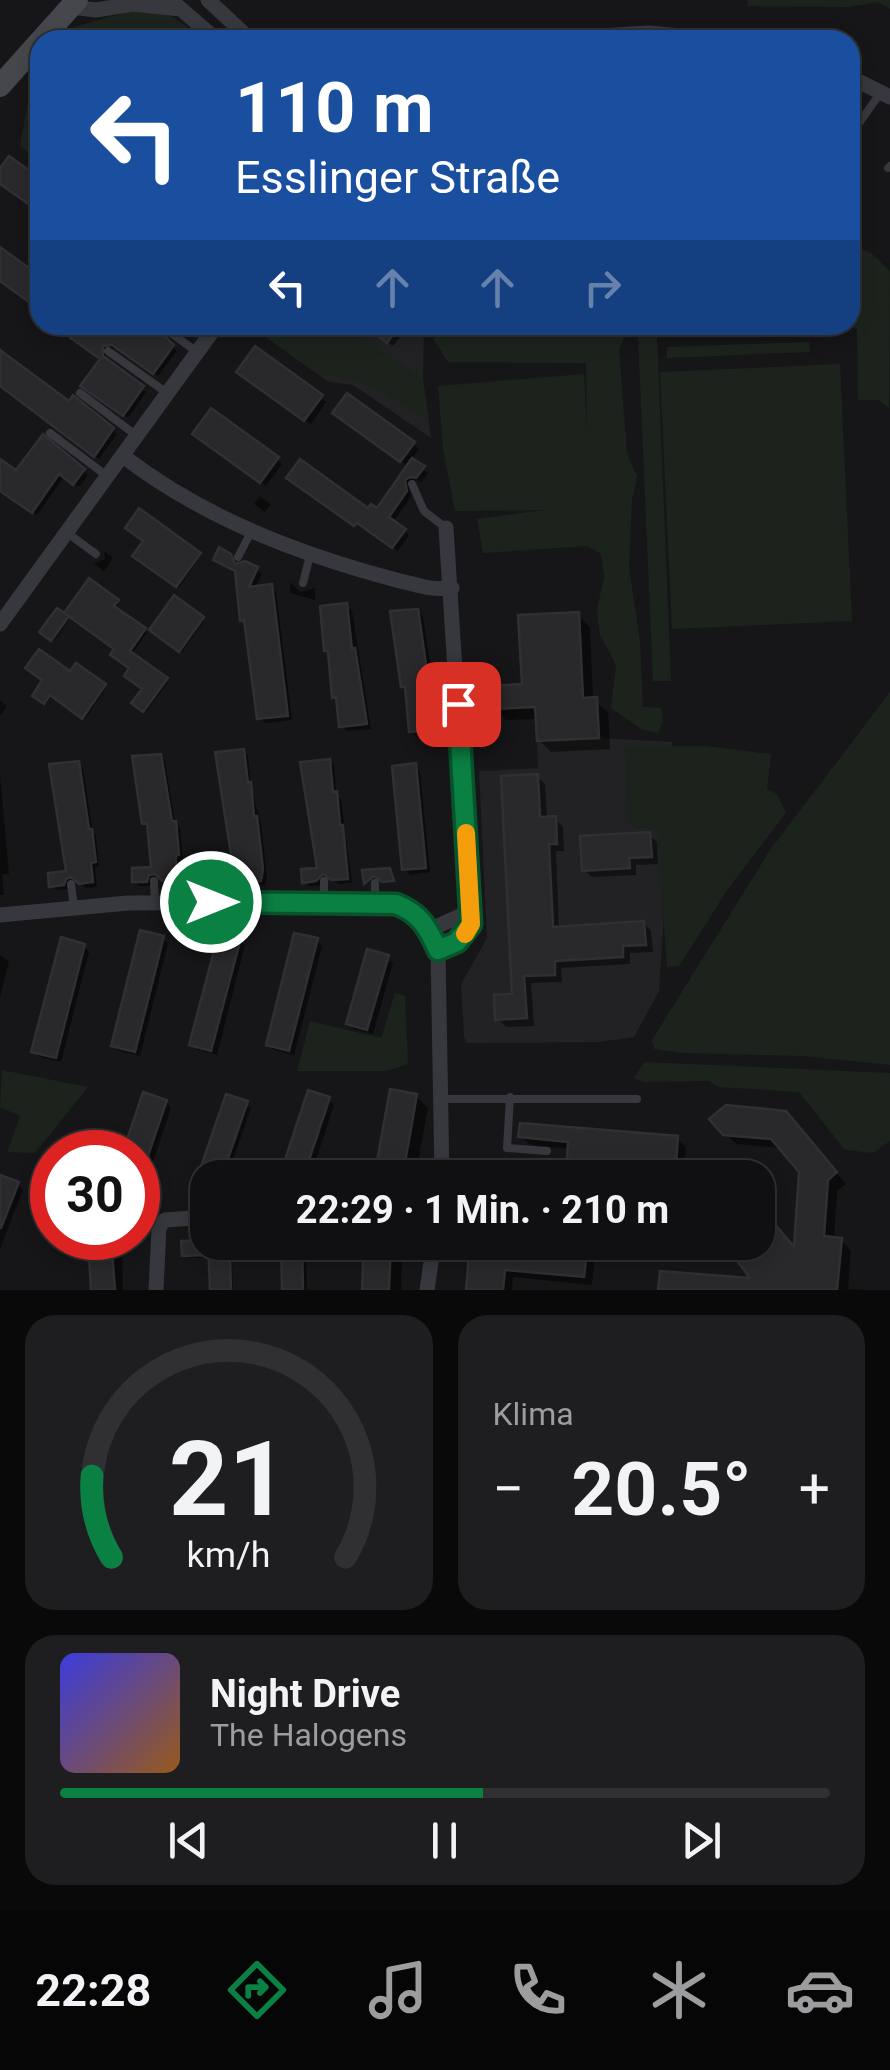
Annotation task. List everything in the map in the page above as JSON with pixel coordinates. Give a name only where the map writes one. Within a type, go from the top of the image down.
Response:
[{"type":"main road","points":[[51,30],[74,4]]},
{"type":"main road","points":[[0,86],[30,53]]},
{"type":"street","points":[[208,0],[241,30]]},
{"type":"street","points":[[74,4],[96,10],[132,4],[176,5],[205,30]]},
{"type":"street","points":[[860,82],[886,94]]},
{"type":"street","points":[[0,624],[211,335]]},
{"type":"street","points":[[123,456],[148,476],[251,532],[310,555],[428,590],[452,588]]},
{"type":"street","points":[[438,950],[466,934],[471,924],[446,528]]},
{"type":"street","points":[[0,915],[155,903],[375,902],[408,908],[429,930],[438,950],[442,1160]]},
{"type":"street","points":[[429,930],[462,915],[469,906]]},
{"type":"street","points":[[156,1290],[159,1227],[166,1220],[190,1218]]},
{"type":"street","points":[[427,1290],[431,1260]]},
{"type":"lane","points":[[860,124],[886,94]]},
{"type":"lane","points":[[174,335],[198,352]]},
{"type":"lane","points":[[108,351],[167,394]]},
{"type":"lane","points":[[80,394],[137,436]]},
{"type":"lane","points":[[50,433],[107,476]]},
{"type":"lane","points":[[412,484],[424,512],[446,528]]},
{"type":"lane","points":[[66,532],[96,554]]},
{"type":"lane","points":[[238,558],[251,532]]},
{"type":"lane","points":[[303,583],[310,555]]},
{"type":"lane","points":[[239,881],[239,902]]},
{"type":"lane","points":[[324,881],[324,902]]},
{"type":"lane","points":[[154,882],[155,903]]},
{"type":"lane","points":[[375,883],[375,902]]},
{"type":"lane","points":[[71,884],[74,908]]},
{"type":"lane","points":[[510,1097],[507,1148],[548,1151]]},
{"type":"lane","points":[[442,1098],[637,1099]]},
{"type":"shaded area","points":[[747,0],[890,0],[890,9],[878,2],[849,7],[748,6]]},
{"type":"shaded area","points":[[133,10],[170,16],[190,30],[69,30]]},
{"type":"shaded area","points":[[30,95],[30,154],[20,146]]},
{"type":"shaded area","points":[[860,248],[890,271],[889,408],[878,400],[858,400]]},
{"type":"shaded area","points":[[359,335],[423,379],[429,423],[369,386],[328,375],[329,382],[264,336]]},
{"type":"shaded area","points":[[424,335],[423,379],[431,438],[353,385],[329,382],[264,336]]},
{"type":"shaded area","points":[[434,335],[625,335],[619,349],[627,453],[637,476],[629,567],[640,641],[643,707],[661,708],[663,722],[658,733],[641,729],[611,708],[616,665],[600,635],[597,610],[604,577],[601,554],[587,546],[483,553],[477,519],[544,510],[455,511],[443,449],[438,386],[584,374],[587,431],[586,363],[448,362]]},
{"type":"shaded area","points":[[638,336],[657,336],[671,681],[653,681]]},
{"type":"shaded area","points":[[809,342],[810,352],[667,358],[667,347]]},
{"type":"shaded area","points":[[840,364],[852,621],[672,629],[660,372]]},
{"type":"shaded area","points":[[890,692],[890,1065],[803,1056],[654,1049],[652,1040],[770,850]]},
{"type":"shaded area","points":[[599,738],[672,742],[659,991],[634,1037],[599,1042],[467,1043],[461,984],[487,938],[479,771],[538,768],[537,741]]},
{"type":"shaded area","points":[[625,746],[705,746],[771,754],[767,789],[777,794],[786,813],[730,886],[679,966],[667,967],[657,829],[628,824]]},
{"type":"shaded area","points":[[395,993],[405,996],[408,1064],[387,1071],[297,1071],[310,1021],[381,1038]]},
{"type":"shaded area","points":[[644,1062],[890,1073],[890,1141],[873,1153],[845,1150],[799,1092],[718,1087],[709,1081],[643,1082],[634,1078]]},
{"type":"shaded area","points":[[2,1070],[88,1087],[53,1130],[30,1130],[30,1153],[7,1152],[20,1116],[0,1107]]},
{"type":"building","points":[[9,156],[30,171],[30,205],[0,184],[0,168]]},
{"type":"building","points":[[0,247],[30,269],[30,303],[0,281]]},
{"type":"building","points":[[67,335],[164,335],[174,345],[153,374],[112,345],[103,346],[103,356],[144,386],[123,416],[80,386],[100,359]]},
{"type":"building","points":[[377,335],[393,335],[387,343]]},
{"type":"building","points":[[255,346],[323,395],[304,421],[236,372]]},
{"type":"building","points":[[0,350],[69,401],[73,395],[114,428],[94,457],[0,386]]},
{"type":"building","points":[[347,393],[415,442],[400,462],[332,413]]},
{"type":"building","points":[[211,408],[279,457],[260,483],[192,434]]},
{"type":"building","points":[[43,434],[85,469],[73,485],[59,474],[32,513],[0,491],[0,459],[16,470]]},
{"type":"building","points":[[412,458],[425,466],[416,478],[405,480],[407,491],[389,517],[406,529],[392,548],[286,478],[300,459],[368,508],[371,504],[377,508]]},
{"type":"building","points":[[139,508],[201,553],[176,587],[132,556],[143,541],[125,528]]},
{"type":"building","points":[[219,547],[231,554],[235,564],[245,561],[258,567],[249,587],[272,584],[288,716],[257,719],[235,571],[213,560]]},
{"type":"building","points":[[89,578],[119,600],[114,606],[146,628],[130,651],[168,678],[143,712],[131,703],[142,689],[124,676],[129,668],[110,655],[114,649],[64,613]]},
{"type":"building","points":[[174,595],[204,617],[179,652],[149,630]]},
{"type":"building","points":[[347,603],[367,724],[339,727],[328,651],[324,651],[320,606]]},
{"type":"building","points":[[57,608],[69,616],[51,641],[39,632]]},
{"type":"building","points":[[418,609],[429,685],[433,685],[437,730],[409,732],[405,687],[401,687],[390,611]]},
{"type":"building","points":[[579,612],[583,698],[597,697],[599,738],[537,741],[535,707],[491,709],[490,686],[522,684],[518,615]]},
{"type":"building","points":[[39,649],[70,671],[76,663],[106,684],[82,719],[50,695],[44,704],[32,696],[42,680],[25,668]]},
{"type":"building","points":[[244,749],[257,816],[261,881],[246,881],[238,874],[232,881],[217,882],[216,868],[233,867],[215,752]]},
{"type":"building","points":[[161,754],[172,821],[176,821],[176,881],[162,881],[155,874],[149,875],[147,882],[132,882],[132,868],[151,867],[147,823],[142,824],[132,756]]},
{"type":"building","points":[[330,759],[333,792],[337,791],[343,825],[348,879],[331,880],[323,874],[316,881],[302,883],[301,869],[317,868],[300,762]]},
{"type":"building","points":[[79,761],[96,862],[91,863],[93,882],[79,884],[71,877],[64,885],[49,887],[48,873],[66,871],[49,764]]},
{"type":"building","points":[[416,763],[426,868],[402,870],[392,766]]},
{"type":"building","points":[[538,774],[540,817],[556,816],[557,844],[549,844],[553,927],[644,921],[646,945],[623,946],[623,957],[555,961],[555,975],[524,976],[527,1018],[495,1020],[494,995],[512,994],[501,776]]},
{"type":"building","points":[[650,832],[652,857],[629,858],[630,868],[582,871],[580,836]]},
{"type":"building","points":[[390,868],[394,881],[382,882],[374,876],[364,884],[362,870]]},
{"type":"building","points":[[140,930],[164,936],[135,1052],[111,1046]]},
{"type":"building","points":[[219,932],[241,938],[211,1051],[189,1045]]},
{"type":"building","points":[[294,933],[318,938],[289,1051],[266,1045]]},
{"type":"building","points":[[61,937],[85,944],[56,1058],[31,1052]]},
{"type":"building","points":[[367,949],[389,955],[367,1030],[346,1024]]},
{"type":"building","points":[[390,1089],[417,1094],[405,1160],[377,1160]]},
{"type":"building","points":[[308,1090],[330,1097],[309,1160],[285,1160]]},
{"type":"building","points":[[143,1092],[167,1100],[157,1130],[130,1130]]},
{"type":"building","points":[[226,1094],[248,1101],[227,1160],[203,1160]]},
{"type":"building","points":[[726,1105],[786,1111],[837,1172],[828,1180],[824,1236],[842,1238],[837,1290],[658,1290],[660,1271],[750,1278],[736,1260],[775,1260],[775,1224],[794,1247],[799,1172],[771,1139],[723,1135],[709,1119]]},
{"type":"building","points":[[520,1123],[678,1136],[676,1160],[567,1160],[568,1142],[518,1137]]},
{"type":"building","points":[[0,1175],[19,1182],[1,1228],[0,1228]]},
{"type":"building","points":[[181,1241],[190,1241],[190,1256],[182,1256]]},
{"type":"building","points":[[89,1260],[113,1260],[115,1290],[91,1290]]},
{"type":"building","points":[[209,1260],[230,1260],[231,1290],[210,1290]]},
{"type":"building","points":[[281,1260],[302,1260],[303,1290],[282,1290]]},
{"type":"building","points":[[363,1260],[390,1260],[389,1290],[362,1290]]},
{"type":"building","points":[[468,1260],[586,1260],[584,1277],[505,1270],[503,1290],[466,1290]]},
{"type":"slow traffic","points":[[465,934],[471,924],[466,833]]},
{"type":"route","points":[[211,902],[396,904],[408,908],[425,923],[438,950],[457,942],[471,924],[458,704]]}]
